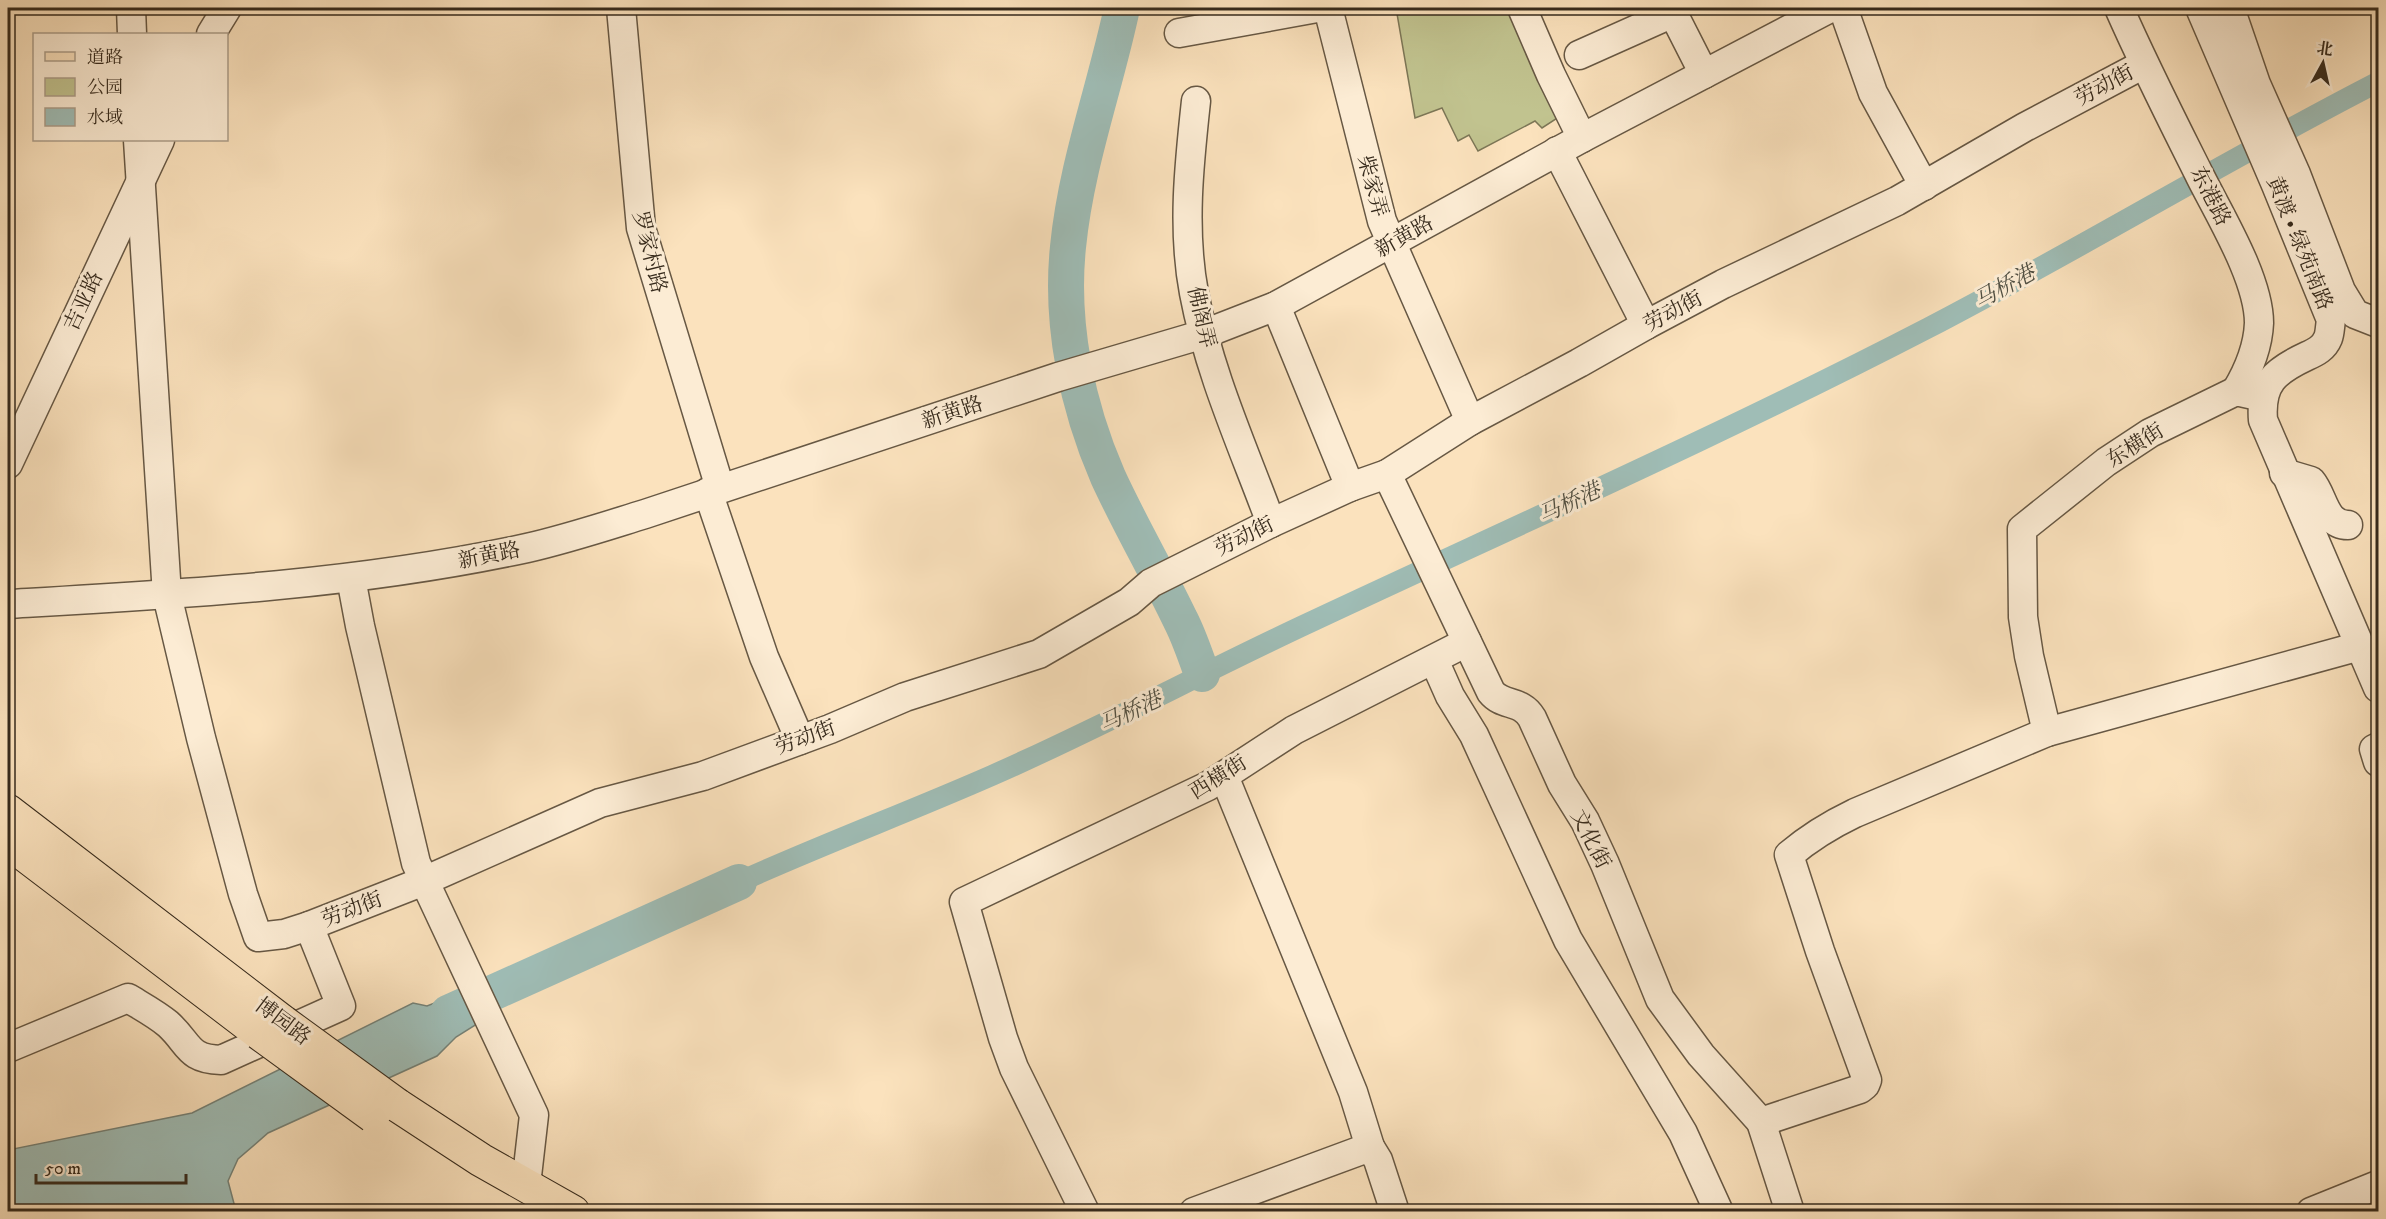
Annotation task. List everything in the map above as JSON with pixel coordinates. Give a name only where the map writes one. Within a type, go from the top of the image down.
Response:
[{"type":"main road","name":"博园路","points":[[8,811],[271,1027]]},
{"type":"main road","name":"博园路","points":[[8,842],[271,1027],[385,1111],[481,1160],[526,1198],[573,1212]]},
{"type":"street","points":[[131,8],[132,33]]},
{"type":"street","points":[[212,33],[227,8]]},
{"type":"street","name":"罗家村路","points":[[621,8],[640,228],[714,490],[767,666],[800,740]]},
{"type":"street","points":[[1179,33],[1317,8]]},
{"type":"street","name":"柴家弄","points":[[1328,8],[1372,187],[1390,244],[1470,421]]},
{"type":"street","points":[[1522,8],[1582,138]]},
{"type":"street","name":"新黄路","points":[[8,604],[167,595],[351,578],[474,559],[529,547],[579,535],[1058,377],[1204,334],[1276,306],[1557,151],[1830,8]]},
{"type":"street","points":[[1843,8],[1873,93],[1924,186]]},
{"type":"street","name":"东港路","points":[[2119,8],[2144,64],[2234,243],[2255,296],[2259,323],[2251,365],[2249,394]]},
{"type":"street","name":"黄渡 • 绿苑南路","points":[[2200,8],[2247,89],[2286,180],[2341,291],[2355,314],[2379,322]]},
{"type":"street","name":"黄渡 • 绿苑南路","points":[[2230,8],[2247,89]]},
{"type":"street","points":[[1579,55],[1673,13],[1704,74]]},
{"type":"street","name":"劳动街","points":[[167,595],[207,762],[240,883],[258,937],[284,934],[424,881],[600,803],[703,776],[800,740],[905,697],[1039,654],[1129,602],[1159,579],[1271,523],[1350,487],[1387,474],[1470,421],[1646,325],[1723,284],[1924,186],[2025,127],[2144,64]]},
{"type":"street","name":"佛阁弄","points":[[1196,101],[1189,160],[1188,226],[1194,293],[1204,334],[1231,420],[1271,523]]},
{"type":"street","points":[[138,141],[167,595]]},
{"type":"street","name":"吉亚路","points":[[8,464],[160,141]]},
{"type":"street","points":[[1557,151],[1646,325]]},
{"type":"street","name":"黄渡 • 绿苑南路","points":[[2249,394],[2268,384],[2291,364],[2320,350],[2329,338],[2331,320],[2286,180]]},
{"type":"street","points":[[1276,306],[1350,487]]},
{"type":"street","points":[[2249,394],[2263,420],[2379,688]]},
{"type":"street","name":"东横街","points":[[2047,732],[2025,637],[2022,529],[2069,490],[2132,444],[2249,394]]},
{"type":"street","points":[[2284,473],[2311,482],[2332,520],[2348,525]]},
{"type":"street","name":"文化街","points":[[1387,474],[1491,692],[1496,699],[1520,705],[1532,718],[1562,784],[1585,821],[1660,999],[1701,1054],[1761,1122],[1790,1212]]},
{"type":"street","points":[[351,578],[411,844],[424,881],[534,1115],[526,1198]]},
{"type":"street","name":"西横街","points":[[1085,1212],[1014,1068],[1003,1038],[964,903],[1188,796],[1224,776],[1294,730],[1467,642]]},
{"type":"street","points":[[1761,1122],[1860,1089],[1867,1080],[1820,951],[1789,855],[1826,826],[2047,732],[2360,646]]},
{"type":"street","points":[[1434,660],[1450,696],[1474,735],[1568,940],[1683,1133],[1719,1212]]},
{"type":"street","points":[[2379,747],[2374,749],[2379,762]]},
{"type":"street","points":[[1224,776],[1312,997],[1353,1092],[1370,1148],[1378,1160],[1395,1212]]},
{"type":"street","points":[[8,1048],[128,998],[170,1026],[195,1054],[207,1059],[221,1060],[341,1006],[309,926]]},
{"type":"street","points":[[1194,1212],[1370,1148]]},
{"type":"street","points":[[2312,1212],[2379,1185]]},
{"type":"green space","points":[[1396,8],[1517,8],[1562,115],[1542,128],[1535,121],[1478,151],[1469,135],[1458,141],[1442,108],[1415,118]]},
{"type":"water","points":[[463,992],[477,1024],[456,1037],[437,1056],[268,1133],[238,1159],[228,1181],[236,1211],[8,1211],[8,1150],[192,1113],[413,1003],[427,1006]]},
{"type":"waterway","points":[[1122,8],[1084,156],[1072,216],[1066,276],[1069,335],[1080,393],[1097,450],[1116,495],[1183,625],[1202,674]]},
{"type":"waterway","name":"马桥港","points":[[739,882],[1034,757],[1275,639],[1776,404],[1985,298],[2265,142],[2378,82]]},
{"type":"waterway","points":[[448,1013],[739,882]]}]
